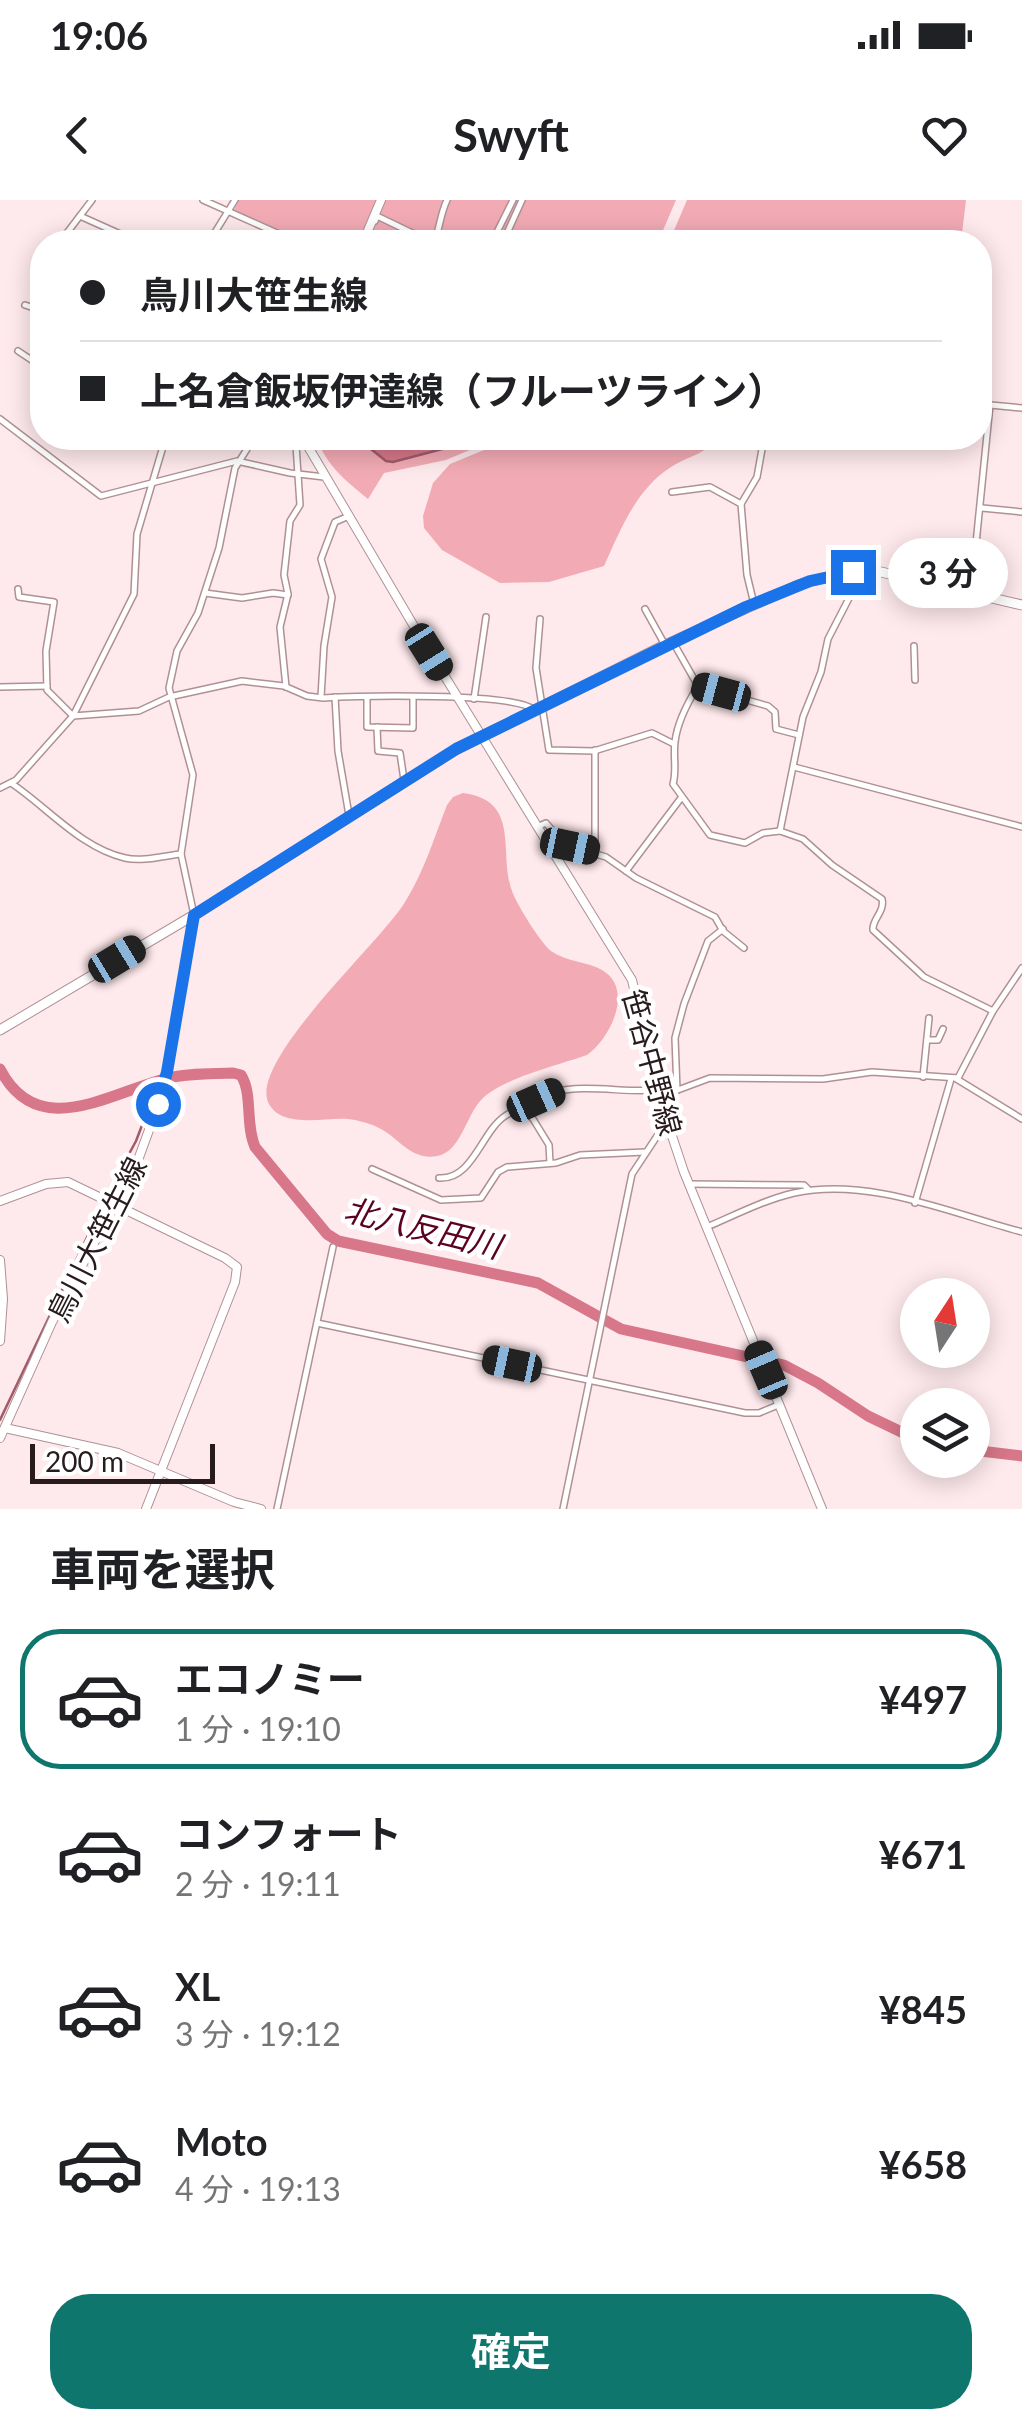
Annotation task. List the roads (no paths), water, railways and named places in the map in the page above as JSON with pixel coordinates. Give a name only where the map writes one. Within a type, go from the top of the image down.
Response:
[{"type":"main road","points":[[0,1030],[194,915],[404,780],[481,736],[754,604],[818,578],[862,572],[894,574],[1022,605]]},
{"type":"street","points":[[69,230],[92,200]]},
{"type":"street","points":[[203,200],[270,230]]},
{"type":"street","points":[[217,230],[234,200]]},
{"type":"street","points":[[368,230],[381,200]]},
{"type":"street","points":[[439,230],[439,216],[447,200]]},
{"type":"street","points":[[498,230],[513,200]]},
{"type":"street","points":[[508,230],[522,200]]},
{"type":"street","points":[[80,216],[111,230]]},
{"type":"street","points":[[370,230],[377,216],[407,230]]},
{"type":"street","points":[[26,305],[30,306]]},
{"type":"street","points":[[18,351],[30,360]]},
{"type":"street","points":[[992,406],[1022,408]]},
{"type":"street","points":[[0,419],[30,442]]},
{"type":"street","points":[[41,450],[101,496],[238,461],[327,477]]},
{"type":"street","points":[[0,788],[11,783],[74,716],[134,594],[138,534],[161,450]]},
{"type":"street","points":[[194,915],[181,854],[192,775],[169,696],[177,651],[205,593],[238,461],[246,450]]},
{"type":"street","points":[[286,687],[280,642],[288,595],[284,575],[290,521],[300,505],[296,450]]},
{"type":"street","name":"笹谷中野線","points":[[310,450],[632,980],[659,1093],[689,1184],[822,1509]]},
{"type":"street","points":[[754,604],[747,575],[741,504],[756,477],[762,450]]},
{"type":"street","points":[[971,594],[987,450]]},
{"type":"street","points":[[672,492],[710,487],[741,504]]},
{"type":"street","points":[[982,508],[1022,512]]},
{"type":"street","points":[[322,697],[324,646],[332,597],[321,559],[336,522],[349,516]]},
{"type":"street","points":[[780,831],[800,735],[824,665],[828,639],[862,572]]},
{"type":"street","points":[[18,588],[19,597],[54,602],[46,651],[48,692],[74,716],[139,711],[169,696],[242,681],[322,697],[474,698],[527,704],[537,709],[547,724],[549,750],[595,750],[652,734],[674,744]]},
{"type":"street","points":[[205,593],[242,598],[288,595]]},
{"type":"street","points":[[645,609],[698,686],[774,708],[776,729],[800,735]]},
{"type":"street","points":[[474,698],[486,617]]},
{"type":"street","points":[[537,709],[540,619]]},
{"type":"street","points":[[914,646],[915,680]]},
{"type":"street","points":[[0,687],[47,686]]},
{"type":"street","points":[[698,686],[674,744],[677,759],[672,782],[710,834],[745,842],[763,833],[780,831],[803,839],[832,865],[882,899],[883,907],[873,930],[916,971],[941,988],[993,1011]]},
{"type":"street","points":[[335,697],[338,751],[349,815]]},
{"type":"street","points":[[367,697],[368,727],[377,728],[412,728],[413,698]]},
{"type":"street","points":[[377,728],[378,751],[400,753],[404,780]]},
{"type":"street","points":[[595,750],[595,853]]},
{"type":"street","points":[[794,766],[1022,827]]},
{"type":"street","points":[[11,783],[43,804],[61,822],[121,857],[181,854]]},
{"type":"street","points":[[626,870],[681,798]]},
{"type":"street","points":[[537,827],[546,823],[565,845],[595,853],[715,917],[744,948]]},
{"type":"street","name":"鳥川大笹生線","points":[[0,1438],[52,1322],[138,1160],[167,1072],[194,915]]},
{"type":"street","points":[[677,1090],[675,1038],[684,1004],[708,941],[723,929]]},
{"type":"street","points":[[915,1203],[953,1078],[1022,968]]},
{"type":"street","points":[[924,1077],[929,1018]]},
{"type":"street","points":[[927,1040],[938,1040],[943,1029]]},
{"type":"street","points":[[439,1178],[447,1178],[468,1165],[497,1123],[556,1092],[659,1093],[710,1078],[824,1079],[872,1072],[953,1078],[1022,1119]]},
{"type":"street","points":[[525,1106],[548,1145],[550,1163]]},
{"type":"street","points":[[563,1509],[632,1174],[667,1121]]},
{"type":"street","points":[[372,1169],[434,1198],[452,1200],[480,1198],[498,1172],[507,1166],[550,1163],[580,1155],[645,1152]]},
{"type":"street","points":[[0,1201],[56,1182],[79,1186],[225,1258],[238,1271],[146,1509]]},
{"type":"street","points":[[689,1184],[804,1185],[808,1191]]},
{"type":"street","points":[[706,1227],[768,1201],[808,1191],[867,1191],[1022,1232]]},
{"type":"street","points":[[276,1509],[333,1247]]},
{"type":"street","points":[[0,1260],[0,1341]]},
{"type":"street","points":[[317,1323],[751,1414],[780,1404]]},
{"type":"street","points":[[2,1428],[118,1453],[234,1502],[261,1509]]},
{"type":"waterway","name":"北八反田川","points":[[0,1069],[15,1091],[33,1103],[53,1108],[96,1102],[172,1077],[241,1075],[255,1147],[327,1234],[338,1241],[538,1283],[621,1329],[784,1365],[900,1431]]},
{"type":"waterway","points":[[115,1180],[136,1141],[159,1081]]},
{"type":"waterway","points":[[0,1420],[101,1208]]},
{"type":"waterway","name":"北八反田川","points":[[990,1452],[1022,1456]]}]
